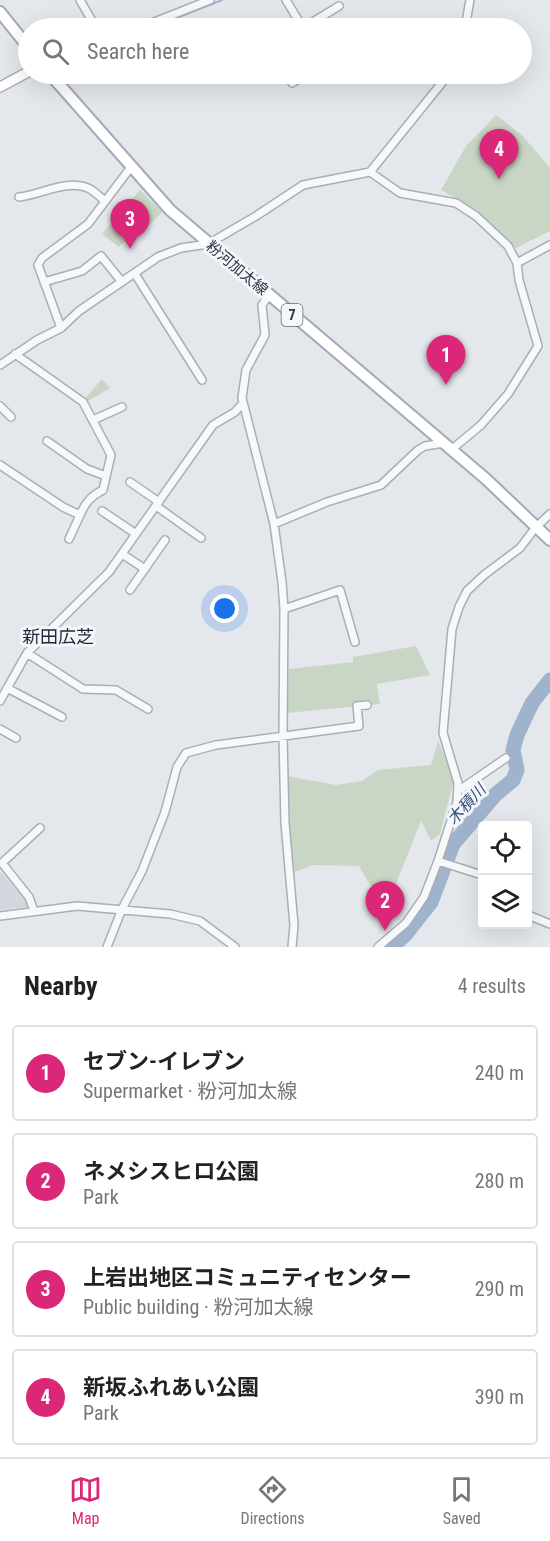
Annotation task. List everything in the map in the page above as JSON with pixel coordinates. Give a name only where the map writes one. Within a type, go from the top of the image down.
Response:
[{"type":"main road","points":[[0,12],[18,34]]},
{"type":"main road","points":[[0,87],[18,77]]},
{"type":"main road","name":"粉河加太線","points":[[59,84],[170,210],[448,446],[550,540]]},
{"type":"street","points":[[80,0],[90,18]]},
{"type":"street","points":[[162,18],[196,2],[210,0]]},
{"type":"street","points":[[286,0],[297,18]]},
{"type":"street","points":[[467,18],[470,0]]},
{"type":"street","points":[[319,18],[339,6]]},
{"type":"street","points":[[0,365],[61,328],[79,310],[158,257],[181,248],[208,244],[303,185],[370,172],[441,84]]},
{"type":"street","points":[[61,328],[38,265],[42,258],[88,224],[130,167]]},
{"type":"street","points":[[274,524],[327,502],[381,485],[417,450],[425,446],[448,446],[481,425],[508,394],[538,346],[519,280],[517,263],[508,246],[476,216],[456,203],[400,193],[370,172]]},
{"type":"street","points":[[19,197],[32,196],[64,185],[89,189],[105,201]]},
{"type":"street","points":[[517,263],[548,249]]},
{"type":"street","points":[[44,282],[82,271],[101,256],[122,282]]},
{"type":"street","points":[[135,274],[202,380]]},
{"type":"street","points":[[268,295],[262,305],[265,335],[246,370],[242,398],[274,524],[284,609],[285,823],[294,925],[292,947]]},
{"type":"street","points":[[15,354],[83,402],[111,454],[103,490],[92,495],[84,504],[69,539]]},
{"type":"street","points":[[0,701],[27,653],[109,572],[213,425],[235,412],[243,403]]},
{"type":"street","points":[[0,406],[11,417]]},
{"type":"street","points":[[93,420],[122,407]]},
{"type":"street","points":[[47,441],[87,469],[106,476]]},
{"type":"street","points":[[0,465],[63,507],[80,515]]},
{"type":"street","points":[[130,482],[201,538]]},
{"type":"street","points":[[102,511],[136,534]]},
{"type":"street","points":[[378,947],[406,923],[424,897],[440,862],[458,791],[458,783],[443,734],[452,629],[459,607],[467,591],[520,548],[536,527],[550,514]]},
{"type":"street","points":[[130,590],[165,540]]},
{"type":"street","points":[[122,554],[145,569]]},
{"type":"street","points":[[284,609],[340,590],[355,642]]},
{"type":"street","points":[[27,653],[83,689],[116,690],[148,709]]},
{"type":"street","points":[[7,688],[62,717]]},
{"type":"street","points":[[107,947],[122,909],[142,871],[165,812],[177,767],[186,753],[216,745],[359,726],[357,706],[367,705]]},
{"type":"street","points":[[0,729],[16,738]]},
{"type":"street","points":[[458,791],[506,758]]},
{"type":"street","points":[[34,911],[29,897],[2,863],[40,828]]},
{"type":"street","points":[[440,862],[478,873]]},
{"type":"street","points":[[0,916],[77,906],[170,914],[200,921],[235,947]]},
{"type":"street","points":[[532,917],[550,924]]},
{"type":"shaded area","points":[[0,871],[25,899],[27,907],[0,910]]},
{"type":"green space","points":[[496,115],[522,135],[550,168],[550,231],[516,248],[475,209],[441,190],[466,146]]},
{"type":"green space","points":[[140,190],[162,212],[133,242],[128,238],[119,247],[102,234]]},
{"type":"green space","points":[[102,379],[110,388],[88,401],[85,399]]},
{"type":"green space","points":[[416,646],[430,675],[377,684],[380,704],[287,713],[289,669],[353,662],[353,657]]},
{"type":"green space","points":[[438,741],[454,779],[440,834],[431,841],[421,821],[393,891],[383,899],[368,882],[359,866],[313,865],[292,873],[287,776],[336,785],[362,781],[378,770],[431,765]]},
{"type":"waterway","points":[[176,18],[222,0]]},
{"type":"waterway","name":"木積川","points":[[392,947],[405,935],[431,902],[453,844],[495,795],[513,780],[517,770],[513,750],[517,735],[532,703],[550,680]]},
{"type":"place","name":"新坂ふれあい公園","points":[[499,179]]},
{"type":"place","name":"上岩出地区コミュニティセンター","points":[[130,249]]},
{"type":"place","name":"セブン-イレブン","points":[[446,385]]},
{"type":"place","name":"ネメシスヒロ公園","points":[[385,931]]},
{"type":"district","name":"新田広芝","points":[[58,637]]}]
